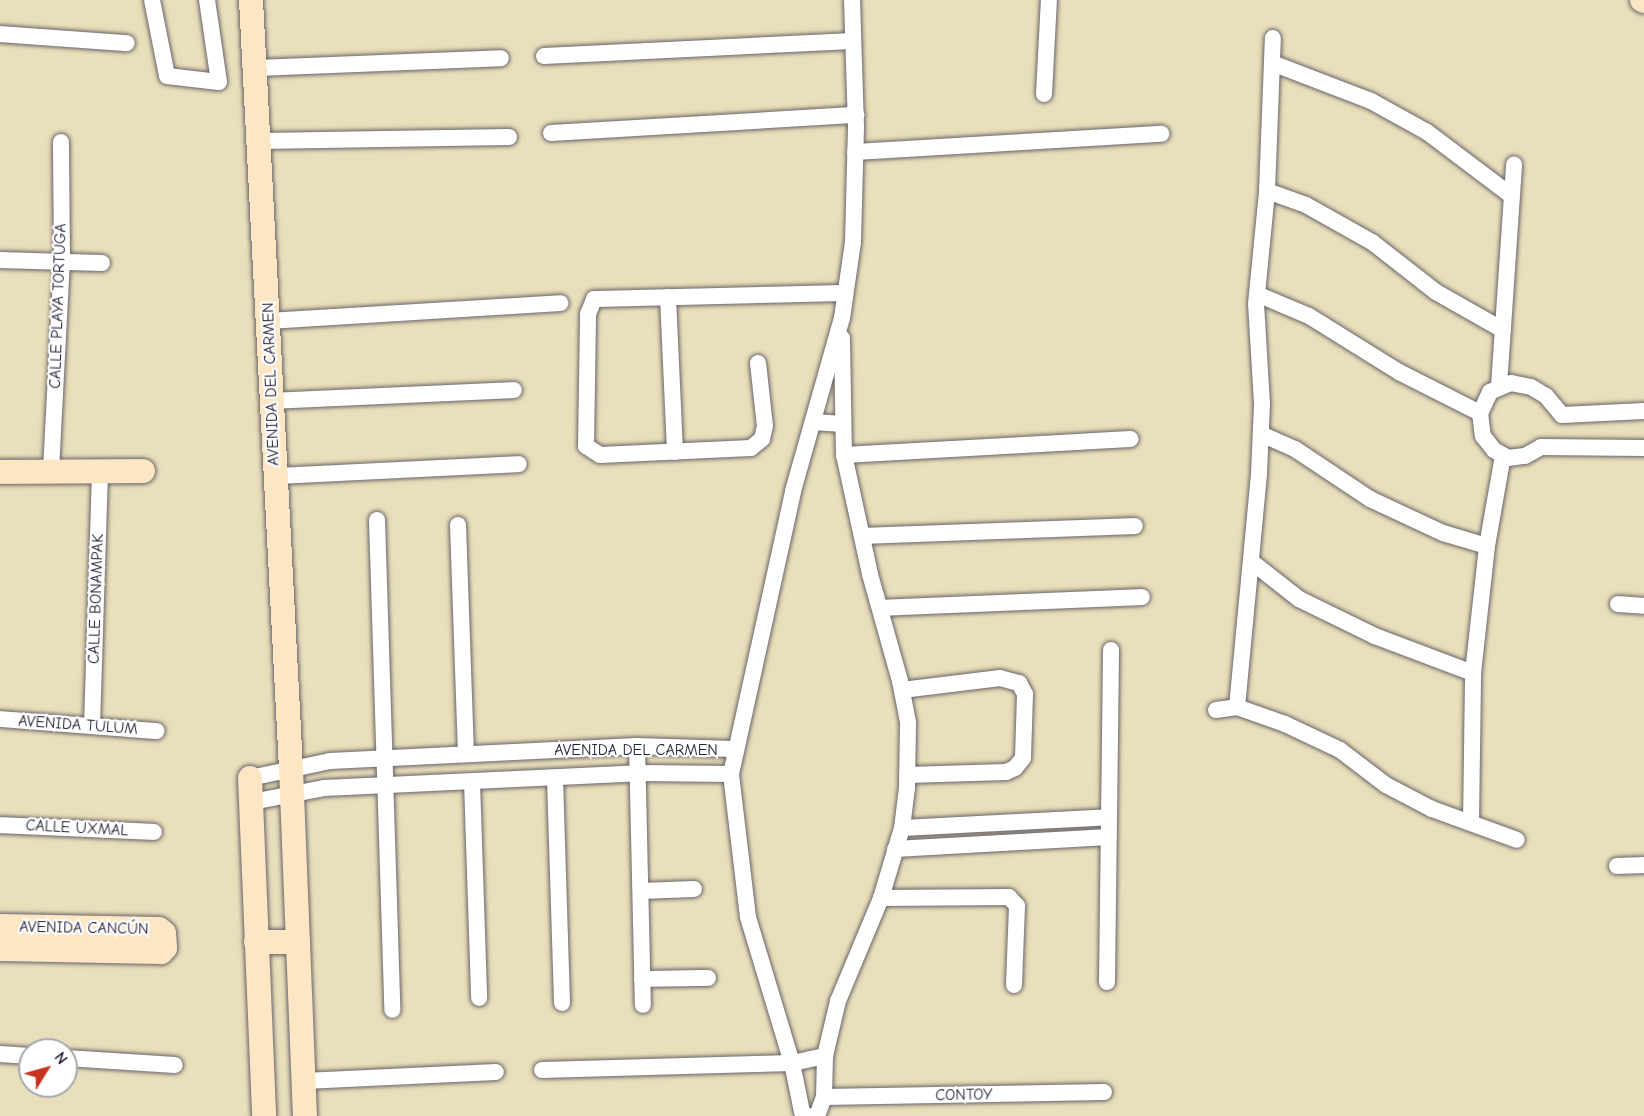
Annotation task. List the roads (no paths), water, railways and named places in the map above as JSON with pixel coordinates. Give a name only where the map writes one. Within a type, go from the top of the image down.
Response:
[{"type":"main road","name":"AVENIDA DEL CARMEN","points":[[251,0],[257,68],[275,476],[292,781],[305,1116]]},
{"type":"main road","points":[[0,472],[143,471]]},
{"type":"main road","name":"AVENIDA DEL CARMEN","points":[[250,778],[264,1116]]},
{"type":"main road","name":"AVENIDA CANCÚN","points":[[0,926],[159,929],[164,933],[165,948],[161,952],[0,949]]},
{"type":"main road","points":[[256,942],[298,942]]},
{"type":"street","points":[[152,0],[167,76],[219,82],[207,0]]},
{"type":"street","points":[[817,1116],[824,1097],[825,1056],[838,1001],[881,898],[896,849],[902,828],[907,775],[908,722],[902,690],[862,537],[844,455],[842,318],[853,242],[856,115],[852,0]]},
{"type":"street","points":[[1044,94],[1049,0]]},
{"type":"street","points":[[0,34],[126,43]]},
{"type":"street","points":[[1237,707],[1252,562],[1261,435],[1257,294],[1267,191],[1273,38]]},
{"type":"street","points":[[544,56],[853,40]]},
{"type":"street","points":[[257,68],[501,58]]},
{"type":"street","points":[[1272,63],[1371,100],[1427,132],[1512,196]]},
{"type":"street","points":[[551,134],[856,115]]},
{"type":"street","points":[[855,152],[1161,134]]},
{"type":"street","points":[[260,141],[509,137]]},
{"type":"street","name":"CALLE PLAYA TORTUGA","points":[[51,470],[62,262],[62,142]]},
{"type":"street","points":[[1499,386],[1514,165]]},
{"type":"street","points":[[1267,191],[1306,205],[1372,242],[1437,292],[1503,330]]},
{"type":"street","points":[[0,260],[102,263]]},
{"type":"street","points":[[758,363],[765,426],[759,443],[751,448],[600,455],[588,449],[584,440],[591,302],[601,297],[845,293]]},
{"type":"street","points":[[1257,294],[1300,311],[1408,377],[1480,412]]},
{"type":"street","points":[[668,297],[675,452]]},
{"type":"street","points":[[268,321],[560,303]]},
{"type":"street","points":[[733,749],[813,422],[842,318]]},
{"type":"street","points":[[1644,411],[1562,415],[1546,396],[1531,387],[1511,383],[1499,386],[1490,392],[1480,412],[1483,436],[1503,455],[1525,456],[1541,447],[1644,448]]},
{"type":"street","points":[[272,401],[513,390]]},
{"type":"street","points":[[813,422],[843,424]]},
{"type":"street","points":[[1261,435],[1295,449],[1370,499],[1443,533],[1487,546]]},
{"type":"street","points":[[844,455],[1131,439]]},
{"type":"street","points":[[1471,824],[1473,673],[1487,546],[1503,455]]},
{"type":"street","points":[[275,476],[519,464]]},
{"type":"street","name":"CALLE BONAMPAK","points":[[92,726],[100,471]]},
{"type":"street","points":[[377,520],[387,786],[392,1010]]},
{"type":"street","points":[[458,525],[466,754]]},
{"type":"street","points":[[862,537],[1135,526]]},
{"type":"street","points":[[1252,562],[1299,599],[1375,636],[1473,673]]},
{"type":"street","points":[[880,608],[1142,597]]},
{"type":"street","points":[[1618,604],[1644,606]]},
{"type":"street","points":[[1107,982],[1111,651]]},
{"type":"street","points":[[902,690],[1000,678],[1019,683],[1025,694],[1023,758],[1015,768],[1006,772],[907,775]]},
{"type":"street","points":[[1216,710],[1237,707],[1285,724],[1340,750],[1386,785],[1432,810],[1517,840]]},
{"type":"street","name":"AVENIDA TULUM","points":[[0,719],[157,731]]},
{"type":"street","points":[[637,746],[643,1005]]},
{"type":"street","name":"AVENIDA DEL CARMEN","points":[[250,778],[292,781],[387,786],[639,773],[731,774],[733,749],[637,746],[330,761],[292,781],[252,802]]},
{"type":"street","points":[[731,774],[748,917],[792,1062],[802,1112],[807,1116]]},
{"type":"street","points":[[555,779],[562,1004]]},
{"type":"street","points":[[472,782],[479,998]]},
{"type":"street","points":[[902,828],[1109,817]]},
{"type":"street","name":"CALLE UXMAL","points":[[0,825],[154,832]]},
{"type":"street","points":[[896,849],[1109,837]]},
{"type":"street","points":[[1617,866],[1644,865]]},
{"type":"street","points":[[641,891],[694,889]]},
{"type":"street","points":[[881,898],[1009,897],[1017,906],[1014,985]]},
{"type":"street","points":[[642,979],[708,978]]},
{"type":"street","points":[[0,1054],[18,1055]]},
{"type":"street","points":[[542,1070],[792,1062],[825,1056]]},
{"type":"street","points":[[78,1059],[175,1065]]},
{"type":"street","points":[[304,1080],[496,1072]]},
{"type":"street","name":"CONTOY","points":[[824,1097],[1104,1092]]}]
